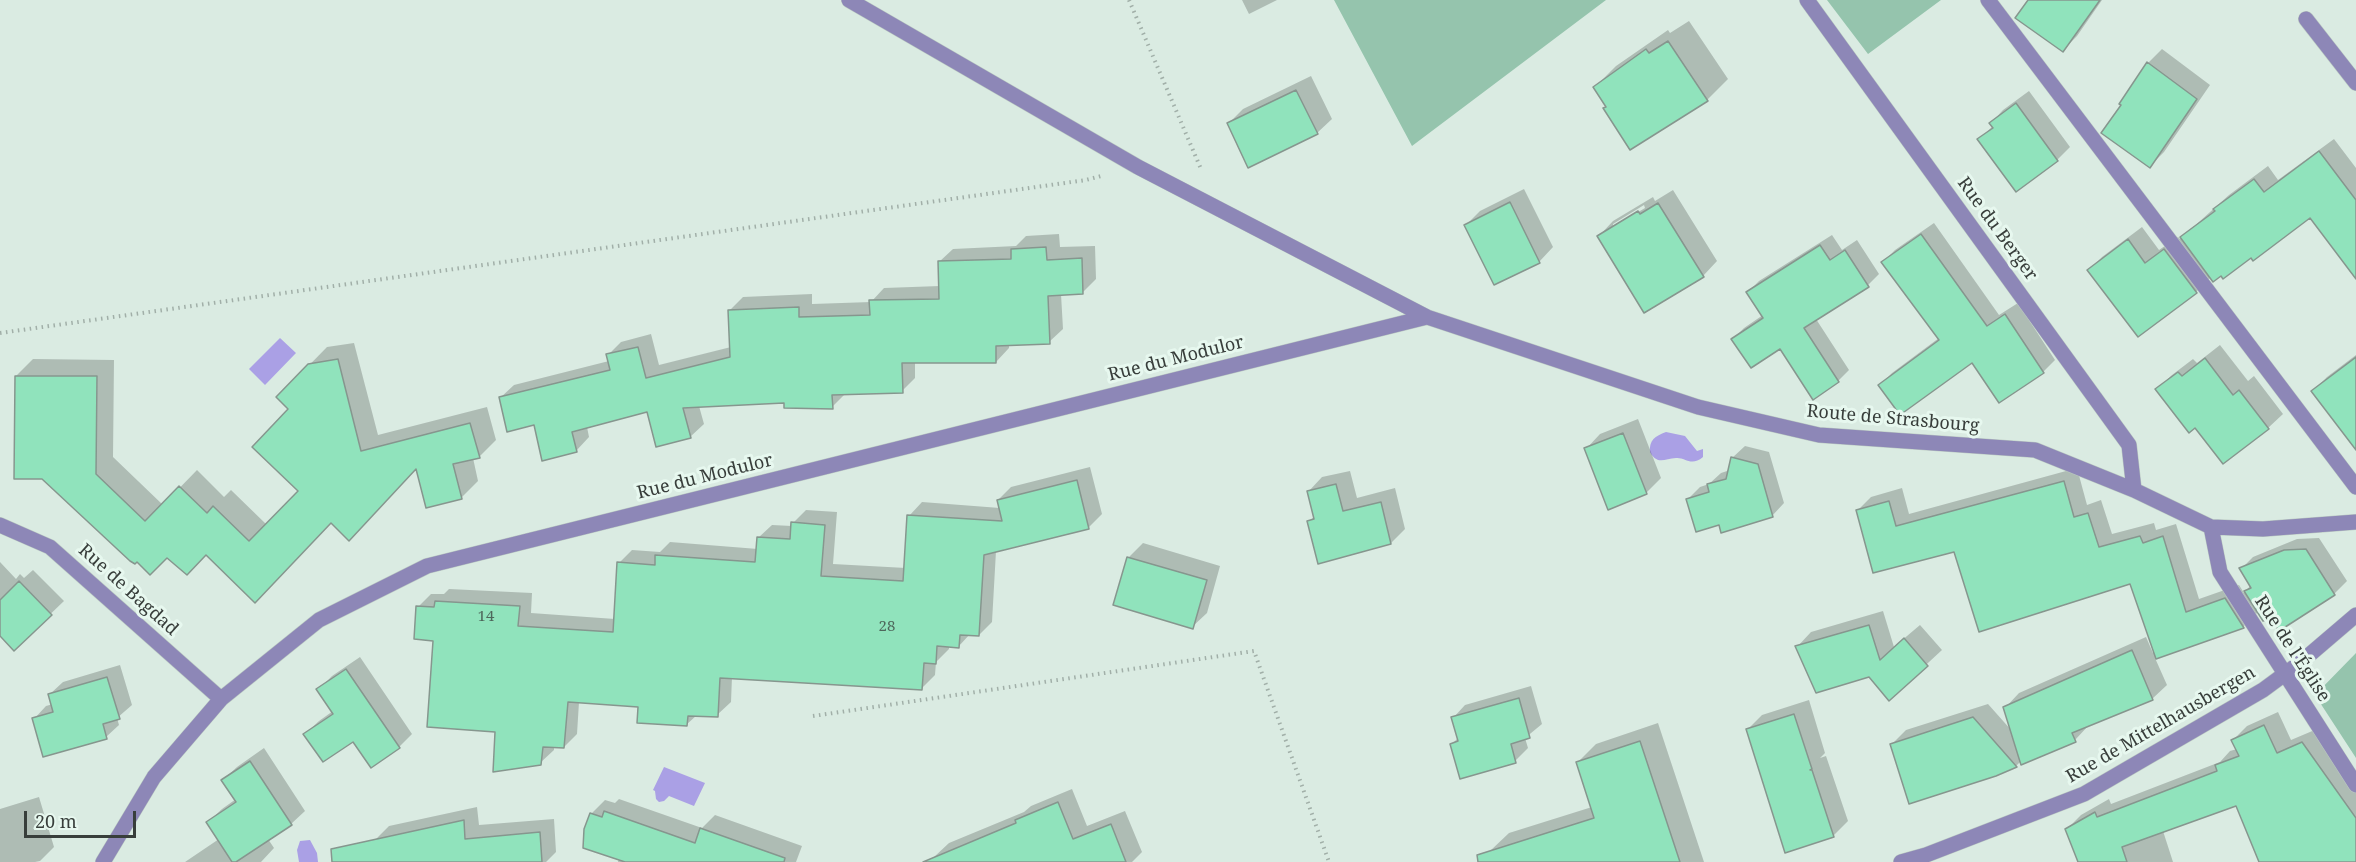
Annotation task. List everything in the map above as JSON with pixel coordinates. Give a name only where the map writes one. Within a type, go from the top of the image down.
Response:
[{"type":"street","name":"Route de Strasbourg","points":[[849,0],[1138,167],[1427,317],[1698,407],[1819,435],[2035,450],[2134,490],[2211,527],[2263,529],[2356,522]]},
{"type":"street","name":"Rue du Berger","points":[[1807,0],[2129,445],[2134,490]]},
{"type":"street","points":[[1988,0],[2356,487]]},
{"type":"street","points":[[2306,19],[2356,83]]},
{"type":"street","name":"Rue du Modulor","points":[[103,862],[154,777],[221,699],[319,620],[427,567],[1427,317]]},
{"type":"street","name":"Rue de Bagdad","points":[[0,525],[50,547],[221,699]]},
{"type":"street","name":"Rue de l'Église","points":[[2211,527],[2220,572],[2356,785]]},
{"type":"street","name":"Rue de Mittelhausbergen","points":[[1901,862],[1926,855],[2084,794],[2263,690],[2356,615]]},
{"type":"path","points":[[1129,0],[1218,208]]},
{"type":"path","points":[[0,333],[1086,180],[1138,167]]},
{"type":"path","points":[[813,716],[1254,651],[1329,862]]},
{"type":"green space","points":[[1334,0],[1606,0],[1412,146]]},
{"type":"green space","points":[[1827,0],[1941,0],[1868,54]]},
{"type":"green space","points":[[2356,653],[2356,758],[2315,695]]},
{"type":"shaded area","points":[[280,338],[296,353],[265,385],[249,369]]},
{"type":"shaded area","points":[[1666,432],[1685,436],[1697,451],[1703,449],[1703,457],[1695,461],[1679,458],[1655,459],[1650,452],[1652,441]]},
{"type":"shaded area","points":[[664,767],[705,783],[694,806],[669,796],[664,801],[659,802],[656,799],[653,790]]},
{"type":"shaded area","points":[[310,840],[317,853],[318,862],[299,862],[297,850],[300,841]]},
{"type":"building","points":[[2028,0],[2100,0],[2063,52],[2015,18]]},
{"type":"building","points":[[1668,41],[1708,101],[1630,150],[1603,108],[1606,107],[1593,87],[1646,49],[1649,53]]},
{"type":"building","points":[[2147,62],[2197,99],[2150,168],[2101,133]]},
{"type":"building","points":[[1296,90],[1318,134],[1248,168],[1227,123]]},
{"type":"building","points":[[2016,103],[2058,161],[2016,192],[1977,139],[1993,128],[1989,123]]},
{"type":"building","points":[[2319,151],[2356,200],[2356,279],[2310,218],[2253,261],[2251,258],[2223,279],[2221,276],[2213,282],[2180,237],[2254,179],[2264,192]]},
{"type":"building","points":[[1510,202],[1540,263],[1494,285],[1464,225]]},
{"type":"building","points":[[1658,203],[1704,277],[1644,313],[1597,236],[1638,211],[1640,214]]},
{"type":"building","points":[[1921,234],[1987,326],[2005,314],[2044,373],[1999,403],[1972,363],[1900,415],[1878,385],[1939,340],[1881,262]]},
{"type":"building","points":[[2128,239],[2145,263],[2164,249],[2197,293],[2138,337],[2087,270]]},
{"type":"building","points":[[1820,245],[1830,260],[1845,250],[1869,287],[1804,328],[1839,382],[1813,400],[1780,349],[1751,368],[1731,339],[1763,318],[1746,292]]},
{"type":"building","points":[[1046,247],[1047,260],[1082,258],[1083,294],[1048,296],[1050,344],[996,346],[996,363],[902,363],[903,393],[832,395],[833,409],[784,408],[784,403],[683,408],[691,438],[656,447],[647,412],[572,432],[577,452],[542,461],[534,425],[507,432],[499,397],[610,370],[606,354],[638,347],[646,378],[730,357],[728,310],[799,307],[799,317],[870,315],[869,300],[939,299],[938,261],[1011,259],[1011,249]]},
{"type":"building","points":[[2356,357],[2356,450],[2311,391]]},
{"type":"building","points":[[2205,358],[2233,395],[2239,390],[2269,429],[2223,464],[2195,428],[2189,433],[2155,389],[2178,372],[2182,376]]},
{"type":"building","points":[[338,359],[361,451],[470,423],[480,458],[453,464],[462,499],[426,508],[416,469],[349,541],[331,523],[255,603],[206,555],[187,575],[167,558],[150,575],[137,562],[135,564],[130,561],[42,479],[14,479],[15,376],[97,376],[96,474],[145,521],[179,486],[207,513],[213,506],[249,541],[298,491],[252,447],[288,409],[276,397],[308,364]]},
{"type":"building","points":[[1623,433],[1647,494],[1608,510],[1584,448]]},
{"type":"building","points":[[1731,457],[1758,464],[1773,517],[1721,533],[1719,525],[1696,532],[1686,499],[1709,492],[1707,484],[1726,479]]},
{"type":"building","points":[[1077,480],[1089,529],[984,555],[979,636],[960,635],[959,648],[937,646],[936,664],[924,663],[922,690],[720,678],[718,717],[688,716],[687,726],[637,723],[638,707],[568,702],[564,748],[543,747],[541,765],[493,772],[495,732],[427,727],[433,641],[414,639],[416,606],[434,607],[435,601],[520,606],[518,626],[613,632],[617,562],[655,565],[655,555],[755,562],[757,537],[790,539],[791,522],[825,525],[821,576],[903,581],[907,515],[1002,521],[997,500]]},
{"type":"building","points":[[2064,481],[2074,517],[2088,513],[2099,547],[2140,536],[2143,543],[2163,536],[2186,612],[2225,598],[2244,628],[2156,659],[2130,584],[1979,632],[1954,552],[1873,573],[1856,510],[1889,501],[1896,526]]},
{"type":"building","points":[[1336,484],[1343,511],[1381,502],[1391,544],[1318,564],[1307,521],[1314,519],[1307,491]]},
{"type":"building","points":[[2306,549],[2335,595],[2279,631],[2271,619],[2263,621],[2244,591],[2251,588],[2239,568],[2284,550]]},
{"type":"building","points":[[1127,557],[1207,580],[1193,629],[1113,605]]},
{"type":"building","points":[[19,581],[52,615],[14,651],[0,636],[0,600]]},
{"type":"building","points":[[1869,625],[1880,660],[1904,638],[1928,666],[1889,701],[1869,677],[1816,693],[1795,646]]},
{"type":"building","points":[[2132,650],[2153,700],[2072,733],[2076,742],[2021,765],[2003,707]]},
{"type":"building","points":[[346,669],[400,748],[371,768],[353,742],[323,762],[303,734],[333,714],[316,689]]},
{"type":"building","points":[[107,677],[120,719],[103,724],[107,739],[43,757],[32,718],[53,712],[48,694]]},
{"type":"building","points":[[1519,698],[1530,738],[1511,744],[1516,763],[1460,779],[1450,744],[1458,741],[1451,717]]},
{"type":"building","points":[[1794,714],[1812,769],[1810,770],[1812,770],[1834,837],[1785,853],[1746,729]]},
{"type":"building","points":[[1973,717],[2017,767],[1909,804],[1890,744]]},
{"type":"building","points":[[2264,725],[2277,753],[2302,742],[2356,818],[2356,862],[2259,862],[2236,806],[2122,847],[2127,862],[2078,862],[2065,829],[2095,812],[2097,817],[2217,771],[2215,765],[2239,756],[2231,740]]},
{"type":"building","points":[[1640,741],[1680,862],[1478,862],[1477,855],[1594,818],[1576,762]]},
{"type":"building","points":[[250,761],[292,825],[236,862],[232,862],[206,822],[236,802],[221,780]]},
{"type":"building","points":[[1058,802],[1073,839],[1111,824],[1126,862],[923,862],[1016,823],[1015,820]]},
{"type":"building","points":[[604,811],[695,843],[700,828],[785,858],[784,862],[625,862],[583,848],[584,829],[590,813],[602,817]]},
{"type":"building","points":[[464,820],[465,839],[540,832],[542,862],[332,862],[331,849]]}]
